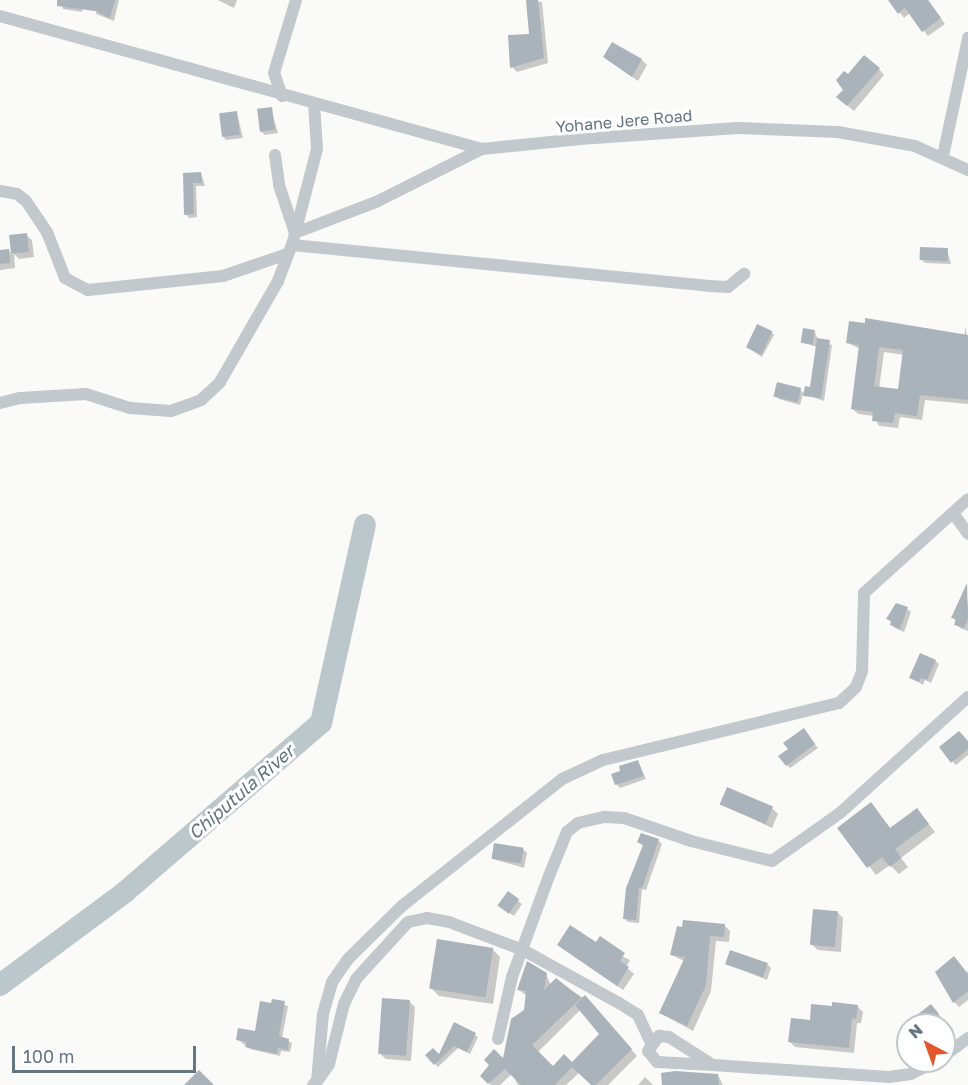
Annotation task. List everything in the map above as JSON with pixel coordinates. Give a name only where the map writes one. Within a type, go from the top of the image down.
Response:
[{"type":"street","points":[[282,96],[274,73],[296,0]]},
{"type":"street","points":[[0,16],[282,96],[482,149]]},
{"type":"street","points":[[943,156],[968,38]]},
{"type":"street","points":[[0,403],[20,398],[86,394],[130,408],[171,411],[201,400],[220,382],[241,350],[278,281],[291,244],[317,149],[314,104]]},
{"type":"street","name":"Yohane Jere Road","points":[[0,191],[17,194],[26,201],[44,224],[65,278],[87,290],[224,276],[482,149],[738,128],[838,132],[908,144],[943,156],[968,170]]},
{"type":"street","points":[[275,155],[291,244]]},
{"type":"street","points":[[291,244],[709,286],[728,287],[744,274]]},
{"type":"street","points":[[315,1083],[323,1014],[332,982],[348,959],[402,906],[554,785],[583,769],[603,760],[811,713],[839,703],[856,687],[862,671],[864,593],[968,499]]},
{"type":"street","points":[[953,513],[968,534]]},
{"type":"street","points":[[498,1039],[523,950],[567,832],[578,823],[604,817],[624,818],[691,841],[772,861],[840,813],[968,697]]},
{"type":"street","points":[[315,1083],[329,1064],[344,1004],[356,979],[408,922],[427,918],[449,922],[523,950],[638,1015],[651,1043]]},
{"type":"street","points":[[713,1065],[669,1037],[659,1036],[651,1043],[648,1051],[657,1062],[889,1077],[913,1073]]},
{"type":"building","points":[[57,0],[115,0],[110,18],[95,11],[57,6]]},
{"type":"building","points":[[526,0],[538,0],[544,58],[510,68],[508,35],[529,34]]},
{"type":"building","points":[[888,0],[928,0],[941,18],[922,32],[905,8],[898,14]]},
{"type":"building","points":[[612,42],[642,59],[632,77],[603,57]]},
{"type":"building","points":[[864,55],[880,68],[847,106],[836,97],[843,90],[836,80],[844,71],[848,74]]},
{"type":"building","points":[[272,107],[275,130],[260,132],[257,109]]},
{"type":"building","points":[[237,111],[240,135],[222,137],[219,113]]},
{"type":"building","points":[[201,172],[202,183],[193,183],[194,214],[184,215],[183,173]]},
{"type":"building","points":[[27,233],[29,252],[11,254],[9,235]]},
{"type":"building","points":[[920,247],[948,248],[948,261],[920,260]]},
{"type":"building","points":[[9,249],[10,263],[0,264],[0,250]]},
{"type":"building","points":[[865,318],[968,335],[968,400],[920,395],[917,416],[895,413],[893,423],[872,421],[873,412],[851,409],[859,345],[846,343],[849,321],[865,323]],"holes":[[[879,347],[903,350],[898,389],[874,386]]]},
{"type":"building","points":[[757,324],[772,331],[761,355],[746,348]]},
{"type":"building","points":[[803,328],[815,330],[813,345],[801,343]]},
{"type":"building","points":[[817,338],[830,340],[821,398],[803,396],[805,386],[810,387]]},
{"type":"building","points":[[777,382],[801,388],[798,403],[773,397]]},
{"type":"building","points":[[967,583],[968,619],[964,628],[954,625],[956,619],[951,618]]},
{"type":"building","points":[[896,603],[908,607],[900,629],[890,625],[891,621],[886,619]]},
{"type":"building","points":[[920,653],[936,660],[927,680],[921,678],[919,682],[909,678]]},
{"type":"building","points":[[804,728],[815,744],[786,766],[778,756],[788,749],[783,743]]},
{"type":"building","points":[[959,731],[968,741],[968,749],[951,763],[939,747]]},
{"type":"building","points":[[638,760],[644,776],[615,785],[611,774],[620,771],[619,766]]},
{"type":"building","points":[[727,787],[773,807],[766,824],[720,804]]},
{"type":"building","points":[[871,802],[890,828],[917,808],[929,824],[895,849],[901,858],[890,867],[882,857],[867,868],[837,828]]},
{"type":"building","points":[[641,833],[659,839],[642,888],[639,887],[636,920],[623,919],[626,888],[643,845],[637,842]]},
{"type":"building","points":[[494,843],[524,848],[521,863],[491,859]]},
{"type":"building","points":[[508,891],[519,899],[509,914],[497,906]]},
{"type":"building","points":[[813,909],[838,911],[835,947],[810,945]]},
{"type":"building","points":[[683,920],[725,924],[724,937],[710,936],[706,985],[687,1026],[659,1013],[685,957],[670,955],[677,926],[682,927]]},
{"type":"building","points":[[570,925],[596,942],[600,936],[625,953],[620,961],[629,967],[617,986],[557,945]]},
{"type":"building","points":[[437,939],[493,948],[485,997],[429,988]]},
{"type":"building","points":[[730,950],[768,963],[763,977],[725,964]]},
{"type":"building","points":[[954,956],[968,974],[968,991],[953,1003],[935,972]]},
{"type":"building","points":[[527,961],[547,973],[544,990],[556,978],[581,998],[532,1045],[553,1066],[564,1054],[572,1062],[599,1034],[575,1005],[585,995],[632,1049],[596,1085],[591,1085],[572,1067],[555,1085],[521,1085],[505,1069],[488,1084],[480,1076],[489,1065],[484,1060],[494,1049],[503,1058],[511,1019],[524,1010],[526,991],[517,990]]},
{"type":"building","points":[[382,998],[410,1000],[406,1056],[378,1054]]},
{"type":"building","points":[[272,999],[285,1001],[279,1036],[289,1039],[288,1050],[278,1048],[277,1054],[245,1047],[247,1042],[236,1040],[238,1028],[255,1031],[260,1001],[271,1003]]},
{"type":"building","points":[[832,1002],[858,1005],[856,1019],[852,1018],[849,1048],[788,1042],[791,1018],[810,1020],[811,1004],[832,1006]]},
{"type":"building","points":[[931,1004],[938,1013],[919,1013]]},
{"type":"building","points":[[454,1022],[476,1033],[467,1052],[454,1046],[434,1065],[425,1055],[433,1048],[439,1054]]},
{"type":"building","points":[[199,1070],[214,1085],[184,1085]]},
{"type":"building","points":[[675,1071],[718,1074],[719,1085],[662,1085],[661,1073]]},
{"type":"waterway","name":"Chiputula River","points":[[0,985],[125,892],[321,723],[365,525]]}]
